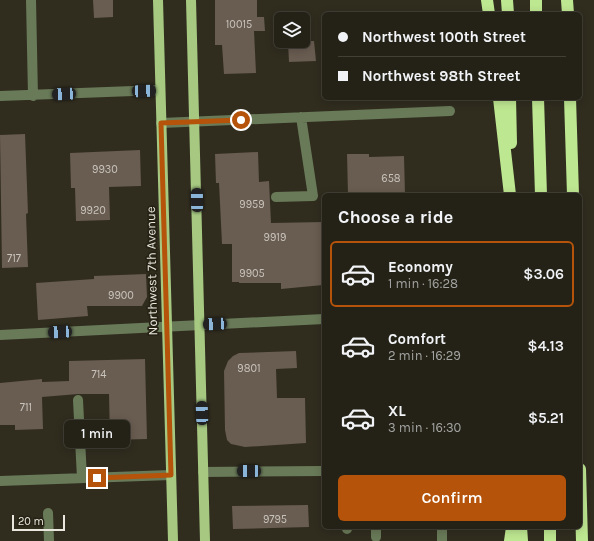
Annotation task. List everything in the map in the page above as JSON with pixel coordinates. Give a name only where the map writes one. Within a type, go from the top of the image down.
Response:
[{"type":"highway","points":[[487,0],[489,12]]},
{"type":"highway","points":[[507,0],[508,12]]},
{"type":"highway","points":[[536,0],[536,12]]},
{"type":"highway","points":[[567,0],[568,12]]},
{"type":"highway","points":[[499,100],[511,193]]},
{"type":"highway","points":[[510,100],[511,193]]},
{"type":"highway","points":[[538,100],[541,193]]},
{"type":"highway","points":[[570,100],[573,193]]},
{"type":"highway","points":[[510,541],[512,529]]},
{"type":"highway","points":[[521,529],[522,541]]},
{"type":"highway","points":[[550,529],[550,541]]},
{"type":"highway","points":[[582,529],[582,541]]},
{"type":"main road","name":"Northwest 7th Avenue","points":[[158,0],[173,541]]},
{"type":"main road","points":[[191,0],[196,122],[199,325],[205,541]]},
{"type":"street","points":[[31,0],[33,96]]},
{"type":"street","points":[[0,96],[33,96],[160,90]]},
{"type":"street","points":[[161,123],[450,111]]},
{"type":"street","points":[[276,197],[313,196],[301,117]]},
{"type":"street","points":[[0,335],[322,319]]},
{"type":"street","points":[[78,400],[82,478]]},
{"type":"street","points":[[203,472],[322,471]]},
{"type":"street","points":[[0,481],[171,475]]},
{"type":"street","points":[[48,513],[49,541]]},
{"type":"street","points":[[442,529],[442,541]]},
{"type":"building","points":[[93,0],[113,0],[113,17],[94,18]]},
{"type":"building","points":[[215,0],[257,0],[257,17],[264,17],[265,31],[254,31],[256,73],[224,74],[222,45],[215,45]]},
{"type":"building","points":[[310,41],[314,41],[316,61],[289,62],[288,48],[310,48]]},
{"type":"building","points":[[25,134],[28,213],[26,214],[28,267],[2,268],[0,135]]},
{"type":"building","points":[[140,150],[141,186],[109,187],[110,220],[76,221],[75,188],[71,188],[70,153]]},
{"type":"building","points":[[258,152],[259,182],[269,181],[271,223],[322,222],[322,285],[281,289],[281,283],[232,282],[232,244],[222,244],[219,183],[216,183],[215,154]]},
{"type":"building","points":[[347,154],[369,154],[369,157],[404,156],[405,193],[348,193]]},
{"type":"building","points":[[146,274],[147,297],[142,306],[87,306],[88,316],[38,320],[36,283],[94,279],[94,276]]},
{"type":"building","points":[[296,351],[297,368],[276,369],[277,398],[305,398],[306,443],[245,447],[231,444],[227,440],[225,430],[224,371],[228,361],[239,353]]},
{"type":"building","points":[[145,359],[147,439],[110,440],[109,394],[78,394],[42,397],[43,429],[15,430],[15,425],[0,425],[0,383],[42,379],[42,382],[69,381],[69,361]]},
{"type":"building","points":[[308,505],[309,527],[233,529],[232,506]]},
{"type":"route","points":[[97,478],[171,475],[161,123],[241,120]]}]
